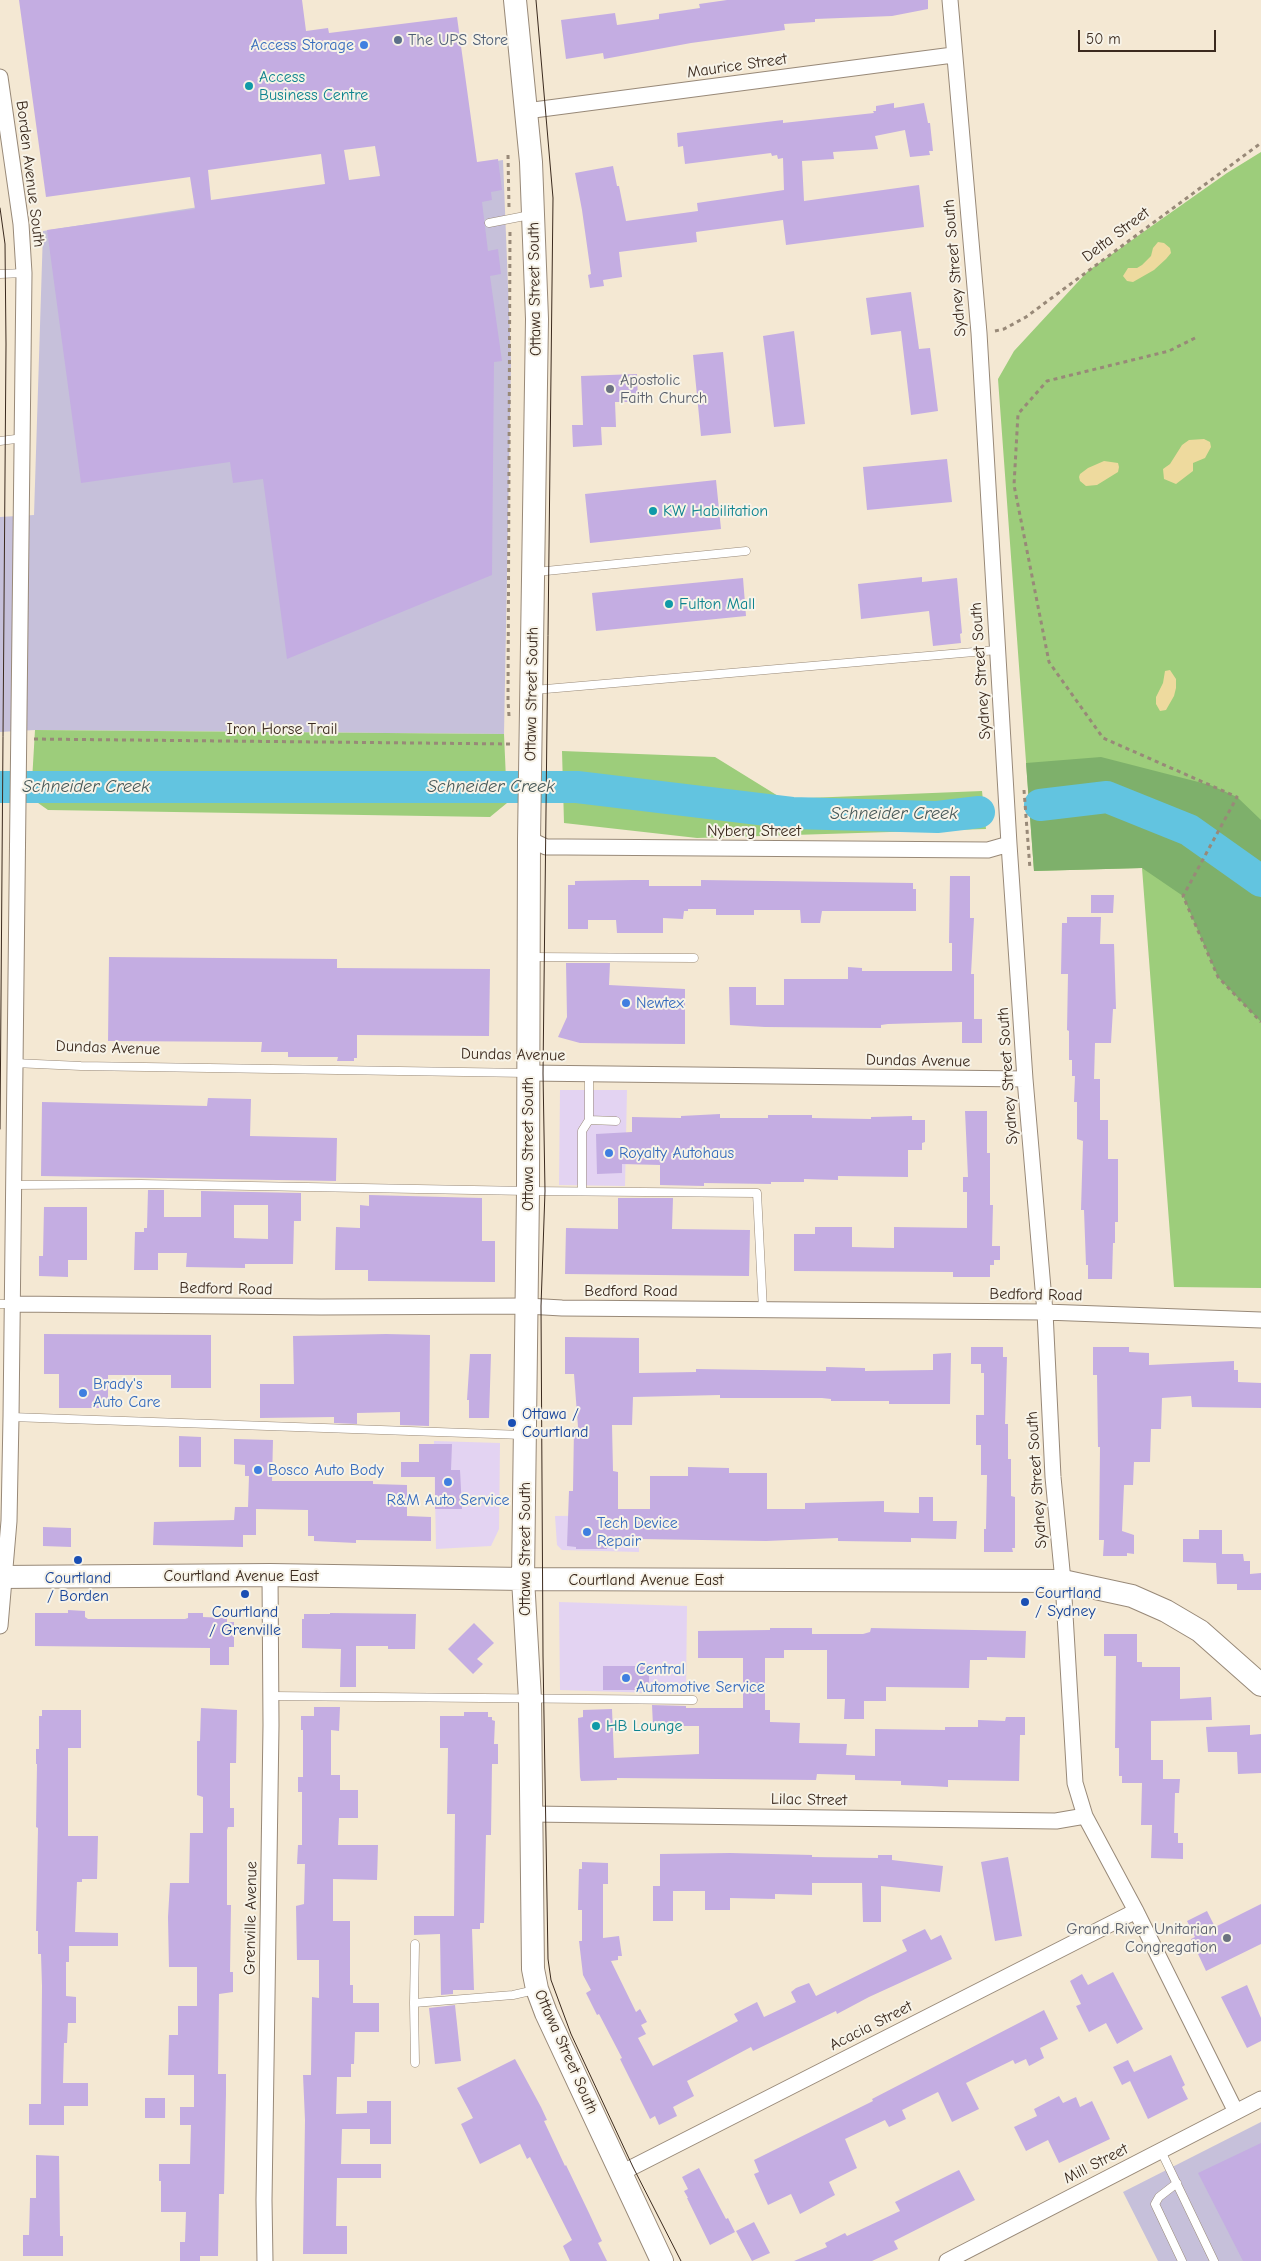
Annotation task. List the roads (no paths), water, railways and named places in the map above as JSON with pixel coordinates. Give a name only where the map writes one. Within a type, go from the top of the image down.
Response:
[{"type":"main road","name":"Ottawa Street South","points":[[515,0],[534,214],[537,319],[532,690],[524,752],[530,812],[527,1306],[523,1580],[530,1699],[533,1969],[537,1989],[546,2014],[662,2261]]},
{"type":"main road","name":"Courtland Avenue East","points":[[2,1577],[270,1575],[523,1580],[1063,1581],[1132,1596],[1166,1611],[1200,1631],[1261,1685]]},
{"type":"street","name":"Sydney Street South","points":[[950,0],[953,55],[978,333],[1009,844],[1025,1080],[1044,1312],[1053,1476],[1063,1581],[1075,1783],[1085,1816],[1136,1911],[1236,2112]]},
{"type":"street","name":"Maurice Street","points":[[526,112],[953,55]]},
{"type":"street","name":"Borden Avenue South","points":[[0,77],[21,224],[24,273],[20,761],[7,1063],[14,1185],[6,1304],[11,1417],[9,1521],[2,1577],[0,1626]]},
{"type":"street","name":"Nyberg Street","points":[[529,839],[546,847],[988,850],[1009,844]]},
{"type":"street","name":"Dundas Avenue","points":[[528,1073],[1025,1080]]},
{"type":"street","name":"Bedford Road","points":[[6,1304],[321,1307],[527,1306],[562,1308],[1044,1312],[1261,1320]]},
{"type":"street","name":"Grenville Avenue","points":[[266,2261],[264,2200],[271,1696],[270,1575]]},
{"type":"street","name":"Lilac Street","points":[[531,1814],[1056,1821],[1085,1816]]},
{"type":"street","name":"Acacia Street","points":[[621,2173],[1136,1911]]},
{"type":"street","name":"Mill Street","points":[[947,2261],[1261,2100]]},
{"type":"lane","points":[[489,223],[534,214]]},
{"type":"lane","points":[[0,274],[24,273]]},
{"type":"lane","points":[[0,441],[23,438]]},
{"type":"lane","points":[[534,572],[746,551]]},
{"type":"lane","points":[[532,690],[997,650]]},
{"type":"lane","points":[[529,957],[694,958]]},
{"type":"lane","name":"Dundas Avenue","points":[[7,1063],[81,1066],[528,1073]]},
{"type":"lane","points":[[582,1191],[582,1130],[589,1120],[589,1073]]},
{"type":"lane","points":[[589,1120],[616,1121]]},
{"type":"lane","points":[[14,1185],[141,1184],[528,1191],[757,1192],[763,1310]]},
{"type":"lane","points":[[11,1417],[525,1435]]},
{"type":"lane","points":[[271,1696],[693,1700]]},
{"type":"lane","points":[[415,1944],[415,2063]]},
{"type":"lane","points":[[414,2003],[513,1995],[537,1989]]},
{"type":"lane","points":[[1161,2151],[1214,2261]]},
{"type":"lane","points":[[1177,2183],[1159,2197],[1155,2204],[1182,2261]]},
{"type":"waterway","name":"Schneider Creek","points":[[0,787],[577,787],[792,813],[937,817],[979,812]]},
{"type":"waterway","name":"Schneider Creek","points":[[1040,805],[1107,797],[1189,830],[1261,881]]},
{"type":"tram line","points":[[536,0],[553,198],[543,1073],[545,1191],[541,1306],[543,1656],[548,1959],[551,1980],[571,2034],[633,2167],[681,2261]]},
{"type":"tram line","points":[[0,208],[5,244],[6,344],[0,1129]]},
{"type":"place","name":"The UPS Store","points":[[398,40]]},
{"type":"place","name":"Access Storage","points":[[364,45]]},
{"type":"place","name":"Access Business Centre","points":[[249,86]]},
{"type":"place","name":"Apostolic Faith Church","points":[[610,389]]},
{"type":"place","name":"KW Habilitation","points":[[653,511]]},
{"type":"place","name":"Fulton Mall","points":[[669,604]]},
{"type":"place","name":"Newtex","points":[[626,1003]]},
{"type":"place","name":"Royalty Autohaus","points":[[609,1153]]},
{"type":"place","name":"Brady's Auto Care","points":[[83,1393]]},
{"type":"place","name":"Ottawa / Courtland","points":[[512,1423]]},
{"type":"place","name":"Bosco Auto Body","points":[[258,1470]]},
{"type":"place","name":"R&M Auto Service","points":[[448,1482]]},
{"type":"place","name":"Tech Device Repair","points":[[587,1532]]},
{"type":"place","name":"Courtland / Borden","points":[[78,1560]]},
{"type":"place","name":"Courtland / Grenville","points":[[245,1594]]},
{"type":"place","name":"Courtland / Sydney","points":[[1025,1602]]},
{"type":"place","name":"Central Automotive Service","points":[[626,1678]]},
{"type":"place","name":"HB Lounge","points":[[596,1726]]},
{"type":"place","name":"Grand River Unitarian Congregation","points":[[1227,1938]]}]
